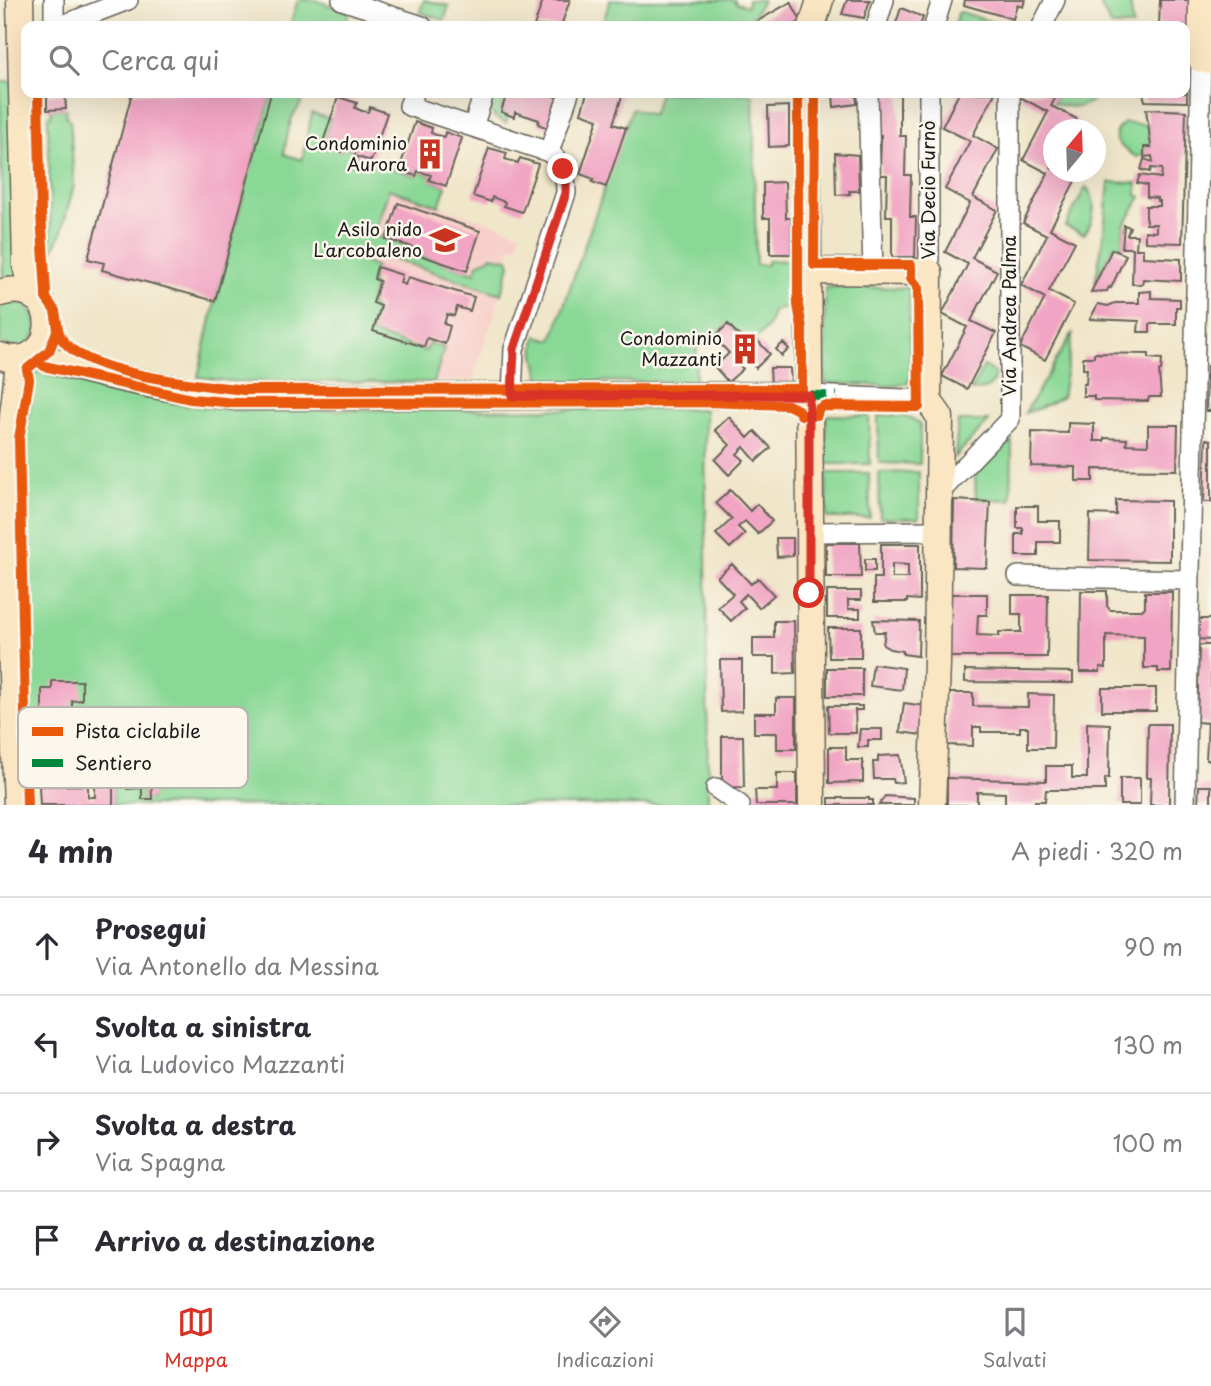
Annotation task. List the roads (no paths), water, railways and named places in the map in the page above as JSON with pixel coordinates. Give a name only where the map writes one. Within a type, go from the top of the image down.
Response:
[{"type":"street","points":[[20,0],[22,21]]},
{"type":"street","points":[[54,0],[54,21]]},
{"type":"street","points":[[73,21],[128,0]]},
{"type":"street","points":[[342,0],[407,21]]},
{"type":"street","points":[[814,21],[820,0]]},
{"type":"street","points":[[878,21],[884,0]]},
{"type":"street","points":[[936,21],[942,0]]},
{"type":"street","points":[[1044,21],[1055,0]]},
{"type":"street","points":[[1185,805],[1188,580],[1206,60],[1202,0]]},
{"type":"street","points":[[24,98],[26,266],[34,297]]},
{"type":"street","points":[[412,98],[409,106],[549,152],[563,169],[566,193],[514,349],[512,396]]},
{"type":"street","points":[[473,127],[483,98]]},
{"type":"street","points":[[549,152],[567,98]]},
{"type":"street","points":[[807,98],[812,805]]},
{"type":"street","points":[[868,98],[873,264]]},
{"type":"street","name":"Via Decio Furnò","points":[[929,98],[928,400],[940,418],[939,493]]},
{"type":"street","name":"Via Andrea Palma","points":[[939,493],[1010,419],[1010,98]]},
{"type":"street","points":[[809,271],[873,264],[929,272]]},
{"type":"street","points":[[0,293],[18,290],[34,297],[45,308],[49,323],[43,344],[19,356]]},
{"type":"street","points":[[48,331],[68,353],[104,373]]},
{"type":"street","points":[[19,356],[185,390],[238,397],[809,395],[928,400]]},
{"type":"street","points":[[7,800],[12,675],[8,461],[19,356]]},
{"type":"street","points":[[932,805],[939,493]]},
{"type":"street","points":[[809,531],[939,531]]},
{"type":"street","points":[[1018,576],[1188,580]]},
{"type":"street","points":[[0,620],[7,800]]},
{"type":"street","points":[[716,788],[740,805]]},
{"type":"place","name":"Condominio Aurora","points":[[430,154]]},
{"type":"place","name":"Asilo nido L'arcobaleno","points":[[445,240]]},
{"type":"place","name":"Condominio Mazzanti","points":[[745,349]]}]
